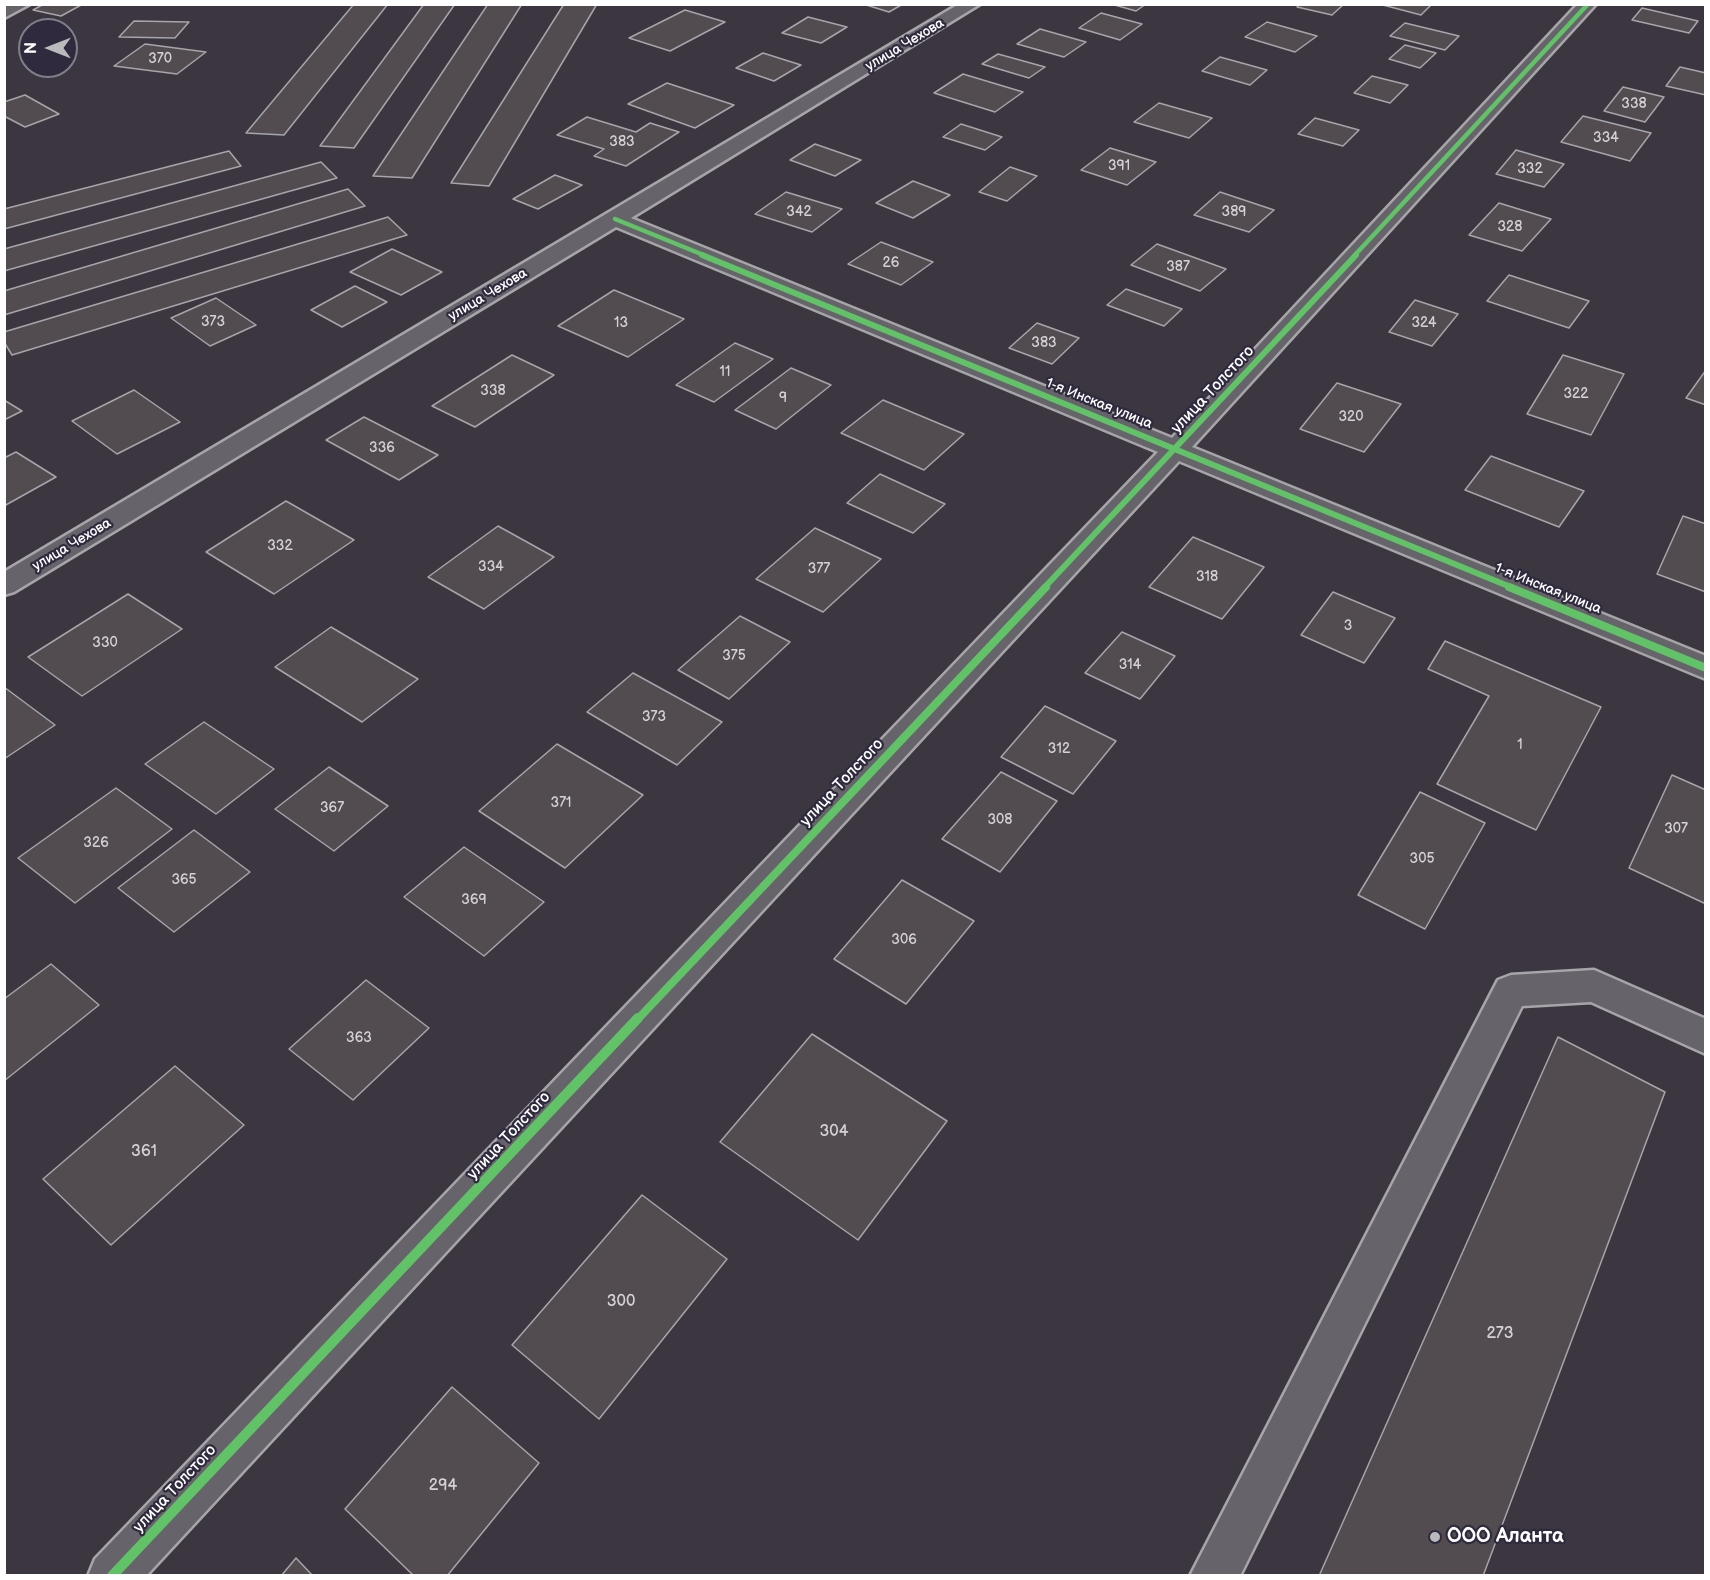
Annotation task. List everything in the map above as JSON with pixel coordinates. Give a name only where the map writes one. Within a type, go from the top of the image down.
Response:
[{"type":"street","points":[[4,13],[22,4]]},
{"type":"street","name":"улица Чехова","points":[[4,585],[972,4]]},
{"type":"street","name":"улица Толстого","points":[[112,1575],[1175,450],[1588,4]]},
{"type":"street","name":"1-я Инская улица","points":[[615,219],[1706,668]]},
{"type":"street","points":[[1214,1575],[1510,991],[1594,986],[1706,1037]]},
{"type":"building","points":[[44,4],[83,4],[61,16],[33,10]]},
{"type":"building","points":[[354,4],[388,4],[284,135],[246,133]]},
{"type":"building","points":[[424,4],[455,4],[354,148],[320,146]]},
{"type":"building","points":[[488,4],[522,4],[412,178],[373,176]]},
{"type":"building","points":[[564,4],[597,4],[489,186],[451,183]]},
{"type":"building","points":[[863,4],[903,4],[889,12]]},
{"type":"building","points":[[1111,4],[1146,4],[1136,11]]},
{"type":"building","points":[[1300,4],[1344,4],[1332,15],[1297,7]]},
{"type":"building","points":[[1379,4],[1432,4],[1421,15]]},
{"type":"building","points":[[1642,8],[1698,21],[1689,33],[1632,20]]},
{"type":"building","points":[[685,10],[725,22],[670,51],[629,38]]},
{"type":"building","points":[[1101,13],[1142,24],[1120,40],[1079,28]]},
{"type":"building","points":[[808,17],[847,27],[821,43],[782,33]]},
{"type":"building","points":[[134,21],[189,22],[175,38],[119,37]]},
{"type":"building","points":[[1267,22],[1317,36],[1295,52],[1245,37]]},
{"type":"building","points":[[1405,23],[1459,36],[1445,50],[1390,36]]},
{"type":"building","points":[[1040,29],[1086,42],[1064,57],[1017,44]]},
{"type":"building","points":[[145,44],[206,52],[177,74],[114,66]]},
{"type":"building","points":[[1405,45],[1436,53],[1420,68],[1389,59]]},
{"type":"building","points":[[763,53],[801,65],[774,81],[736,68]]},
{"type":"building","points":[[998,54],[1045,67],[1029,78],[982,64]]},
{"type":"building","points":[[1220,57],[1267,70],[1250,85],[1202,71]]},
{"type":"building","points":[[1680,67],[1706,73],[1706,95],[1666,86]]},
{"type":"building","points":[[963,74],[1023,92],[995,112],[934,93]]},
{"type":"building","points":[[1372,76],[1408,85],[1390,103],[1354,93]]},
{"type":"building","points":[[667,83],[734,105],[695,128],[628,104]]},
{"type":"building","points":[[1623,87],[1664,97],[1645,122],[1604,111]]},
{"type":"building","points":[[25,95],[59,114],[25,127],[4,116],[4,102]]},
{"type":"building","points":[[1159,103],[1212,118],[1189,138],[1134,122]]},
{"type":"building","points":[[1583,116],[1651,133],[1630,161],[1561,142]]},
{"type":"building","points":[[587,117],[636,132],[650,123],[679,132],[626,166],[594,156],[604,149],[557,135]]},
{"type":"building","points":[[1315,118],[1359,130],[1343,146],[1298,134]]},
{"type":"building","points":[[961,124],[1002,137],[985,150],[943,137]]},
{"type":"building","points":[[815,144],[861,160],[835,176],[790,160]]},
{"type":"building","points":[[1110,148],[1156,162],[1127,185],[1081,170]]},
{"type":"building","points":[[1516,150],[1564,164],[1544,187],[1496,174]]},
{"type":"building","points":[[229,151],[241,166],[4,229],[4,209]]},
{"type":"building","points":[[321,162],[337,178],[4,271],[4,249]]},
{"type":"building","points":[[1010,167],[1037,176],[1007,201],[979,192]]},
{"type":"building","points":[[555,175],[582,185],[538,209],[513,199]]},
{"type":"building","points":[[913,181],[950,195],[913,218],[876,203]]},
{"type":"building","points":[[348,189],[365,206],[4,315],[4,291]]},
{"type":"building","points":[[786,192],[842,209],[812,232],[755,214]]},
{"type":"building","points":[[1220,192],[1274,210],[1249,232],[1194,215]]},
{"type":"building","points":[[1499,203],[1551,219],[1522,251],[1469,235]]},
{"type":"building","points":[[388,217],[407,235],[12,355],[4,342],[4,332]]},
{"type":"building","points":[[881,242],[933,262],[901,285],[848,264]]},
{"type":"building","points":[[1157,244],[1226,269],[1200,291],[1131,265]]},
{"type":"building","points":[[392,249],[442,272],[401,295],[350,272]]},
{"type":"building","points":[[1509,275],[1589,301],[1569,328],[1487,301]]},
{"type":"building","points":[[355,286],[387,302],[342,327],[311,310]]},
{"type":"building","points":[[1126,289],[1182,309],[1164,326],[1107,305]]},
{"type":"building","points":[[614,290],[684,319],[628,357],[558,326]]},
{"type":"building","points":[[216,298],[256,325],[210,346],[171,318]]},
{"type":"building","points":[[1415,300],[1458,314],[1432,346],[1389,332]]},
{"type":"building","points":[[1037,323],[1079,338],[1052,364],[1009,348]]},
{"type":"building","points":[[735,343],[773,359],[714,402],[676,385]]},
{"type":"building","points":[[512,355],[554,375],[475,427],[432,406]]},
{"type":"building","points":[[1563,355],[1624,374],[1591,435],[1527,414]]},
{"type":"building","points":[[791,368],[831,385],[776,429],[735,410]]},
{"type":"building","points":[[1706,370],[1706,405],[1686,398]]},
{"type":"building","points":[[1337,383],[1401,404],[1364,452],[1300,429]]},
{"type":"building","points":[[134,390],[180,422],[117,454],[72,421]]},
{"type":"building","points":[[4,400],[22,411],[4,420]]},
{"type":"building","points":[[883,400],[964,434],[924,470],[841,433]]},
{"type":"building","points":[[364,417],[438,455],[399,480],[326,440]]},
{"type":"building","points":[[16,452],[56,477],[4,506],[4,458]]},
{"type":"building","points":[[1491,456],[1584,491],[1559,527],[1465,490]]},
{"type":"building","points":[[880,474],[945,504],[913,533],[847,503]]},
{"type":"building","points":[[286,501],[354,540],[274,594],[206,552]]},
{"type":"building","points":[[1683,516],[1706,524],[1706,592],[1657,574]]},
{"type":"building","points":[[498,526],[554,557],[484,609],[428,577]]},
{"type":"building","points":[[815,528],[881,559],[823,612],[756,579]]},
{"type":"building","points":[[1193,537],[1264,567],[1222,619],[1149,587]]},
{"type":"building","points":[[1333,592],[1395,618],[1364,663],[1301,635]]},
{"type":"building","points":[[128,594],[182,629],[82,696],[28,657]]},
{"type":"building","points":[[740,616],[790,642],[729,699],[678,670]]},
{"type":"building","points":[[331,627],[418,679],[362,722],[275,667]]},
{"type":"building","points":[[1122,632],[1175,656],[1140,699],[1085,673]]},
{"type":"building","points":[[1445,641],[1601,707],[1536,830],[1437,784],[1489,696],[1428,669]]},
{"type":"building","points":[[633,673],[722,722],[677,765],[587,712]]},
{"type":"building","points":[[4,687],[55,725],[4,759]]},
{"type":"building","points":[[1045,706],[1116,741],[1073,794],[1001,757]]},
{"type":"building","points":[[204,722],[274,769],[216,814],[145,764]]},
{"type":"building","points":[[557,744],[643,795],[565,868],[479,811]]},
{"type":"building","points":[[329,767],[388,806],[334,851],[275,809]]},
{"type":"building","points":[[1001,772],[1057,801],[1000,872],[942,839]]},
{"type":"building","points":[[1672,775],[1706,790],[1706,904],[1629,868]]},
{"type":"building","points":[[116,788],[172,829],[75,903],[18,858]]},
{"type":"building","points":[[1420,792],[1485,823],[1425,929],[1358,895]]},
{"type":"building","points":[[194,830],[250,872],[174,932],[118,888]]},
{"type":"building","points":[[464,847],[544,902],[484,956],[404,897]]},
{"type":"building","points":[[902,880],[974,921],[906,1004],[834,959]]},
{"type":"building","points":[[51,964],[99,1005],[4,1081],[4,999]]},
{"type":"building","points":[[366,980],[429,1028],[353,1100],[289,1049]]},
{"type":"building","points":[[812,1034],[947,1121],[858,1240],[720,1142]]},
{"type":"building","points":[[1558,1037],[1665,1092],[1483,1576],[1319,1576]]},
{"type":"building","points":[[175,1066],[244,1125],[111,1245],[43,1179]]},
{"type":"building","points":[[642,1195],[727,1259],[599,1419],[512,1345]]},
{"type":"building","points":[[452,1387],[539,1463],[447,1576],[414,1576],[345,1509]]},
{"type":"building","points":[[296,1558],[313,1576],[281,1576]]},
{"type":"cycle path","points":[[112,1576],[1175,450],[1588,4]]},
{"type":"cycle path","points":[[615,219],[1706,668]]},
{"type":"place","name":"ООО Аланта","points":[[1435,1537]]}]
